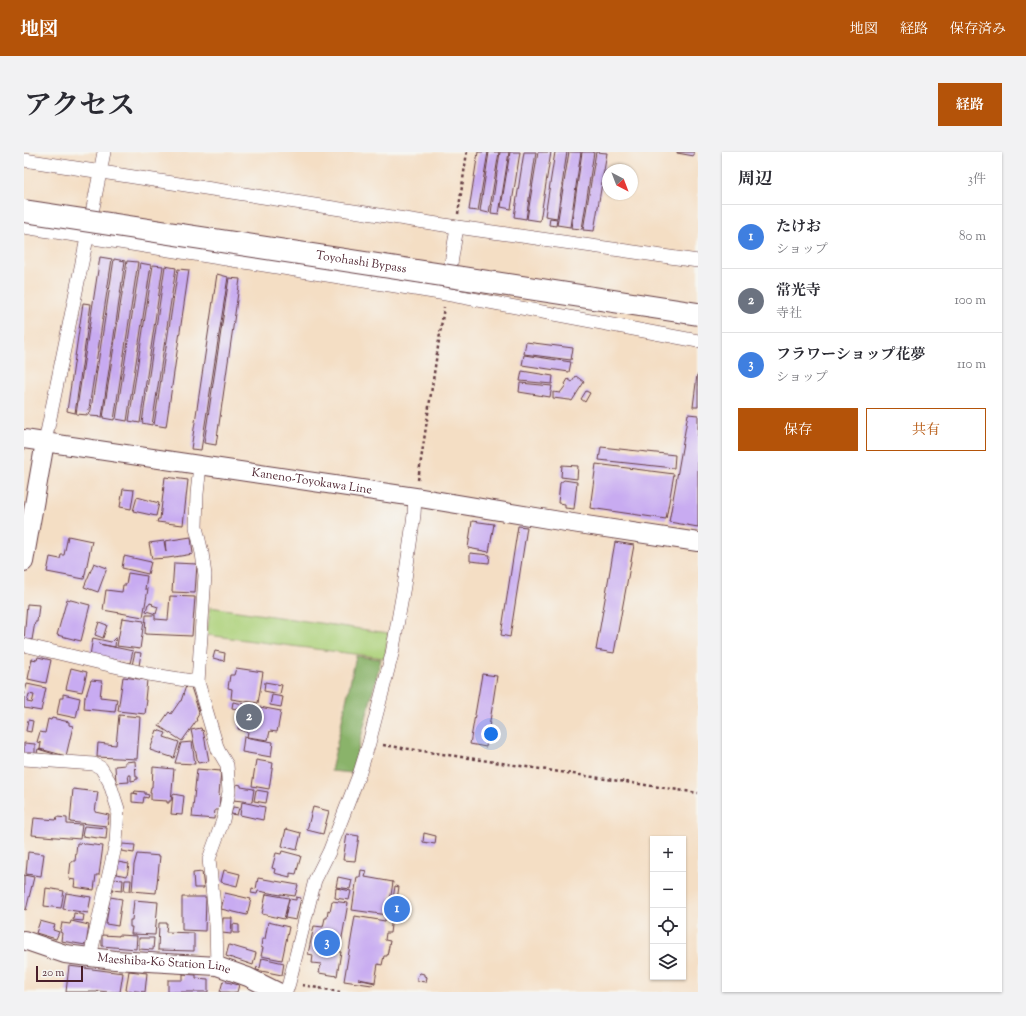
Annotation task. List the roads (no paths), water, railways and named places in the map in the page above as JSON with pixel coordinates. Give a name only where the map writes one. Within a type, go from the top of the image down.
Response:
[{"type":"highway","name":"Toyohashi Bypass","points":[[24,201],[398,258],[543,278],[698,303]]},
{"type":"highway","name":"Toyohashi Bypass","points":[[24,211],[698,314]]},
{"type":"main road","points":[[24,439],[45,442],[24,562]]},
{"type":"main road","name":"Kaneno-Toyokawa Line","points":[[45,442],[415,497],[698,542]]},
{"type":"main road","name":"Maeshiba-Kō Station Line","points":[[24,940],[65,954],[115,960],[217,966],[284,989]]},
{"type":"street","points":[[45,442],[104,152]]},
{"type":"street","points":[[24,160],[457,227],[698,261]]},
{"type":"street","points":[[24,227],[446,294],[698,341]]},
{"type":"street","points":[[446,294],[457,227]]},
{"type":"street","points":[[200,465],[196,527],[205,575],[198,682],[218,750],[227,765],[229,792],[223,820],[210,859],[216,925],[217,966]]},
{"type":"street","points":[[284,989],[315,880],[328,852],[360,772],[392,654],[404,586],[414,515],[415,497]]},
{"type":"street","points":[[24,645],[148,674],[198,682]]},
{"type":"street","points":[[24,759],[94,764],[101,768],[109,781],[118,809],[116,844],[90,957]]},
{"type":"place","name":"常光寺","points":[[249,717]]},
{"type":"place","name":"たけお","points":[[397,909]]},
{"type":"place","name":"フラワーショップ花夢","points":[[327,943]]}]
